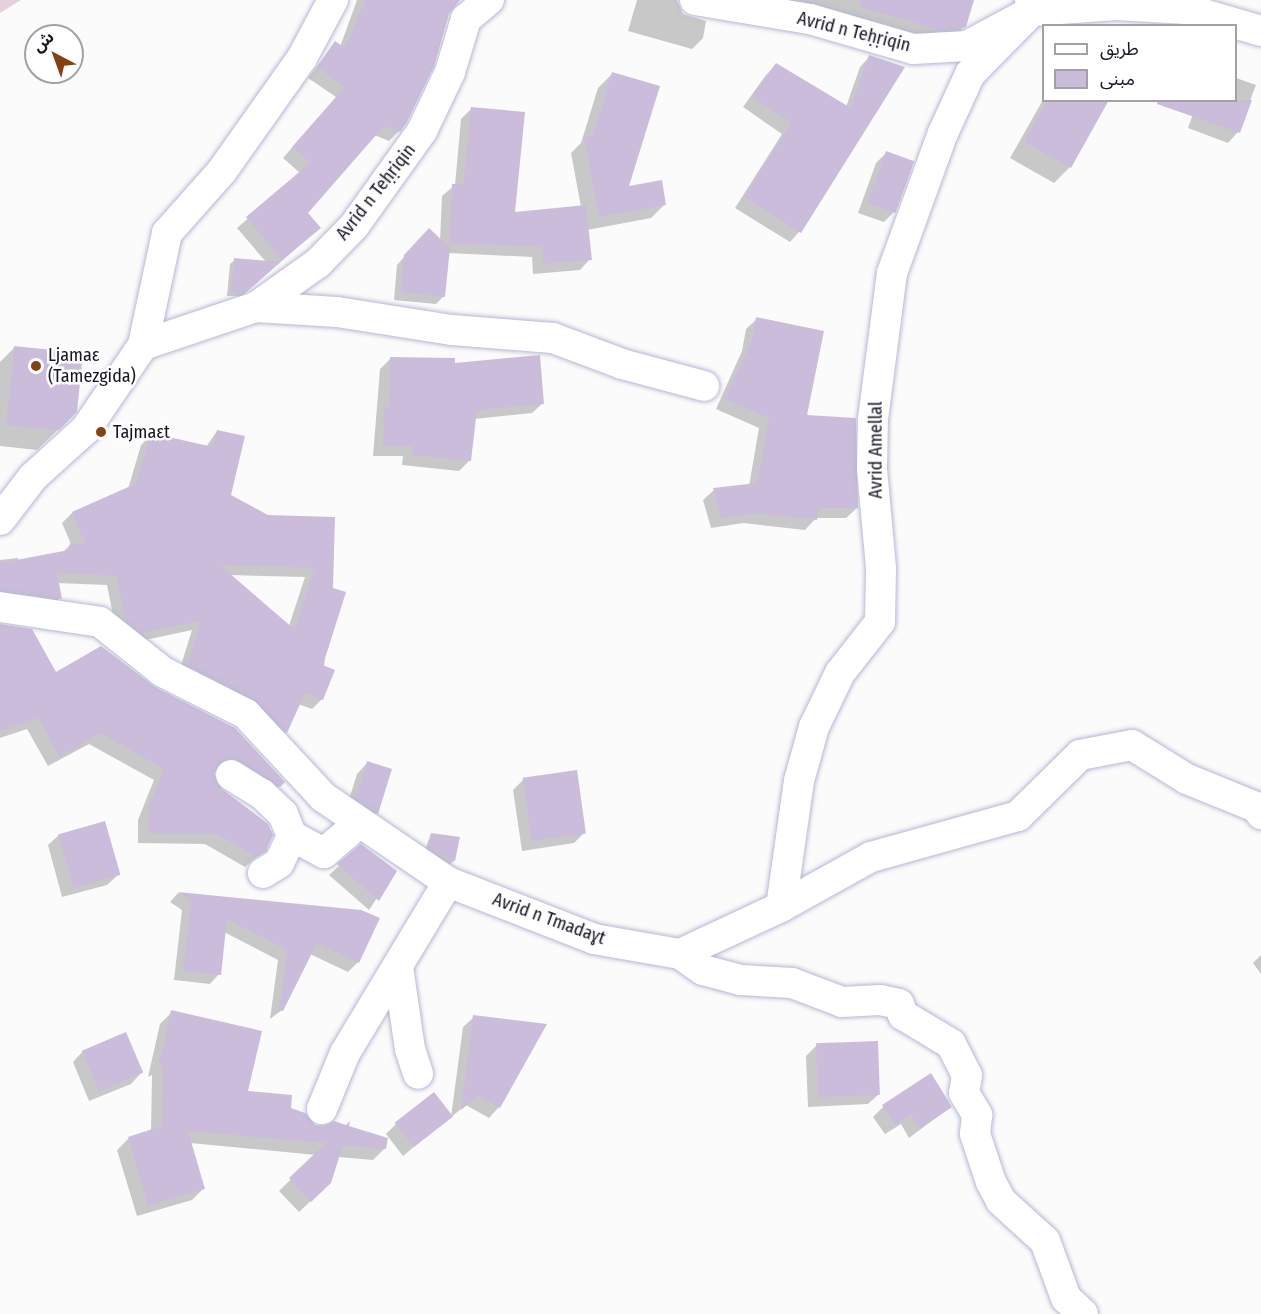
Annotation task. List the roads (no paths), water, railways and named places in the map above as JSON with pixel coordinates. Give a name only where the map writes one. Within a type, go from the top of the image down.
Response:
[{"type":"street","points":[[0,520],[33,477],[86,429],[144,345],[167,233],[222,171],[302,58],[333,0]]},
{"type":"street","name":"Avrid n Teḥṛiqin","points":[[144,345],[256,307],[318,263],[354,226],[422,131],[450,72],[466,19],[489,0]]},
{"type":"street","name":"Avrid n Teḥṛiqin","points":[[695,0],[810,19],[913,49],[968,45],[1031,5],[1116,5],[1186,9],[1261,31]]},
{"type":"street","name":"Avrid Amellal","points":[[781,907],[799,781],[814,727],[840,673],[880,622],[881,568],[872,469],[873,419],[892,273],[943,133],[970,74],[1031,5]]},
{"type":"street","points":[[256,307],[337,312],[452,330],[553,338],[622,364],[704,387]]},
{"type":"street","name":"Avrid n Tmadaɣt","points":[[0,608],[100,622],[162,672],[246,714],[323,797],[448,882],[594,939],[680,954]]},
{"type":"street","points":[[680,954],[781,907],[871,856],[1018,816],[1080,755],[1132,745],[1187,778],[1256,807],[1261,814]]},
{"type":"street","points":[[231,775],[262,794],[283,814],[292,836],[307,847],[324,853],[359,823]]},
{"type":"street","points":[[263,873],[279,863],[292,836]]},
{"type":"street","points":[[322,1109],[345,1053],[399,967],[448,882]]},
{"type":"street","points":[[680,954],[703,970],[741,980],[792,983],[842,1002],[880,1000],[899,1004],[903,1015],[951,1044],[967,1075],[964,1093],[977,1115],[975,1134],[991,1182],[1001,1201],[1045,1241],[1066,1298],[1083,1314]]},
{"type":"street","points":[[399,967],[410,1049],[418,1074]]},
{"type":"place","name":"Ljamaɛ (Tamezgida)","points":[[36,366]]},
{"type":"place","name":"Tajmaɛt","points":[[101,432]]}]
